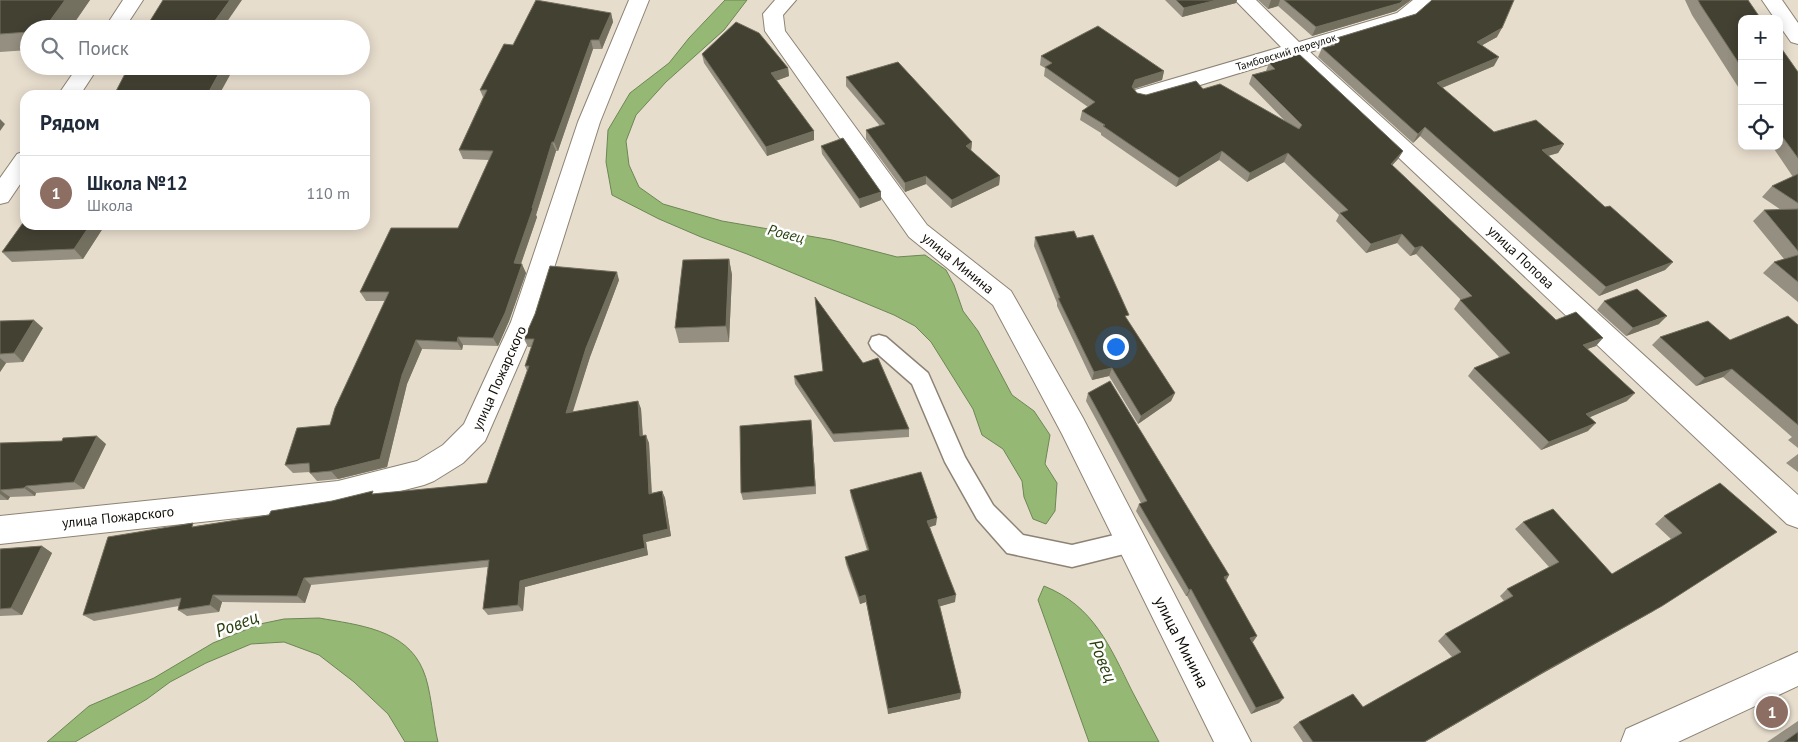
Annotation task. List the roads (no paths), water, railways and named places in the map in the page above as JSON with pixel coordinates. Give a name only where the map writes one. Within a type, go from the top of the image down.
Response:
[{"type":"street","points":[[120,20],[133,0]]},
{"type":"street","name":"улица Пожарского","points":[[0,530],[338,494],[424,472],[453,454],[475,432],[524,322],[590,122],[639,0]]},
{"type":"street","name":"улица Минина","points":[[786,0],[773,14],[775,31],[918,231],[1002,298],[1073,426],[1233,742]]},
{"type":"street","name":"улица Попова","points":[[1245,0],[1295,50],[1798,514]]},
{"type":"street","name":"Тамбовский переулок","points":[[1143,95],[1404,17],[1425,0]]},
{"type":"street","points":[[1772,0],[1798,38]]},
{"type":"street","points":[[72,90],[83,75]]},
{"type":"street","points":[[0,196],[20,167]]},
{"type":"street","points":[[1640,742],[1798,669]]},
{"type":"lane","points":[[879,343],[920,379],[956,462],[985,512],[1016,545],[1072,556],[1132,542]]},
{"type":"water","name":"Ровец","points":[[725,0],[747,0],[724,30],[666,82],[636,115],[626,141],[629,165],[639,187],[663,204],[722,221],[832,240],[897,257],[925,255],[946,270],[954,285],[963,311],[978,331],[1012,395],[1034,411],[1050,435],[1045,464],[1057,483],[1055,511],[1046,524],[1033,519],[1024,497],[1022,481],[1003,449],[982,435],[973,409],[931,342],[915,326],[894,315],[659,219],[612,195],[606,162],[608,130],[630,93],[669,63],[689,38]]},
{"type":"water","name":"Ровец","points":[[1044,586],[1061,594],[1088,616],[1108,644],[1159,742],[1089,742],[1038,600]]},
{"type":"water","points":[[319,618],[379,631],[393,637],[415,656],[426,677],[438,742],[405,742],[388,714],[354,682],[319,655],[284,642],[251,644],[206,663],[170,682],[147,699],[75,742],[47,742],[89,706],[154,678],[213,643],[260,624],[284,619]]},
{"type":"place","name":"Школа №12","points":[[1772,712]]}]
